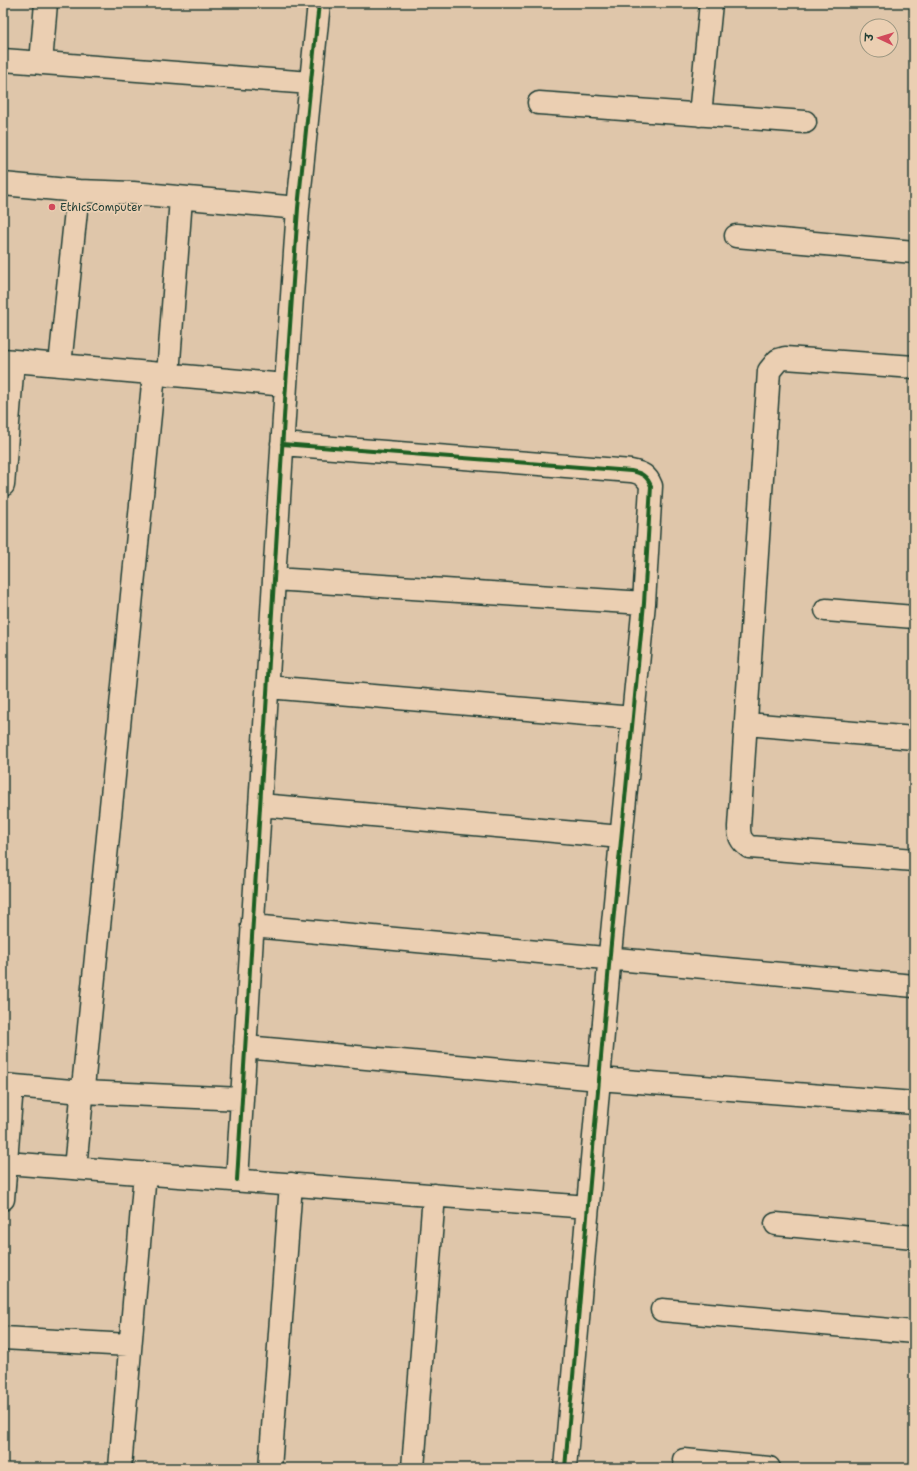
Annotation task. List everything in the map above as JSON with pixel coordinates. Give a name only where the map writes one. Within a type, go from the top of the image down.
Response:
[{"type":"street","points":[[41,63],[46,3]]},
{"type":"street","points":[[237,1180],[298,208],[319,3]]},
{"type":"street","points":[[700,115],[711,3]]},
{"type":"street","points":[[3,60],[311,82]]},
{"type":"street","points":[[539,103],[805,122]]},
{"type":"street","points":[[3,184],[78,191],[134,193],[298,208]]},
{"type":"street","points":[[60,365],[78,191]]},
{"type":"street","points":[[74,1168],[181,198]]},
{"type":"street","points":[[736,236],[914,252]]},
{"type":"street","points":[[914,367],[785,358],[778,360],[769,371],[747,724],[739,827],[739,836],[742,842],[748,847],[914,860]]},
{"type":"street","points":[[3,485],[8,361],[286,385]]},
{"type":"street","points":[[282,444],[632,471],[640,473],[647,478],[651,486],[644,603],[610,958],[565,1468]]},
{"type":"street","points":[[274,579],[644,603]]},
{"type":"street","points":[[826,610],[914,617]]},
{"type":"street","points":[[268,687],[633,718]]},
{"type":"street","points":[[747,724],[914,738]]},
{"type":"street","points":[[260,806],[622,837]]},
{"type":"street","points":[[252,926],[914,986]]},
{"type":"street","points":[[245,1047],[599,1079],[914,1103]]},
{"type":"street","points":[[3,1193],[6,1163],[7,1085],[83,1092],[242,1099]]},
{"type":"street","points":[[6,1163],[588,1207]]},
{"type":"street","points":[[120,1468],[129,1345],[145,1173]]},
{"type":"street","points":[[270,1468],[291,1184]]},
{"type":"street","points":[[413,1468],[434,1195]]},
{"type":"street","points":[[776,1224],[914,1238]]},
{"type":"street","points":[[662,1310],[914,1332]]},
{"type":"street","points":[[3,1338],[129,1345]]},
{"type":"street","points":[[684,1460],[769,1468]]},
{"type":"cycle path","points":[[237,1180],[298,208],[319,3]]},
{"type":"cycle path","points":[[282,444],[631,471],[644,476],[651,486],[644,603],[610,954],[565,1468]]},
{"type":"place","name":"EthicsComputer","points":[[52,207]]}]
